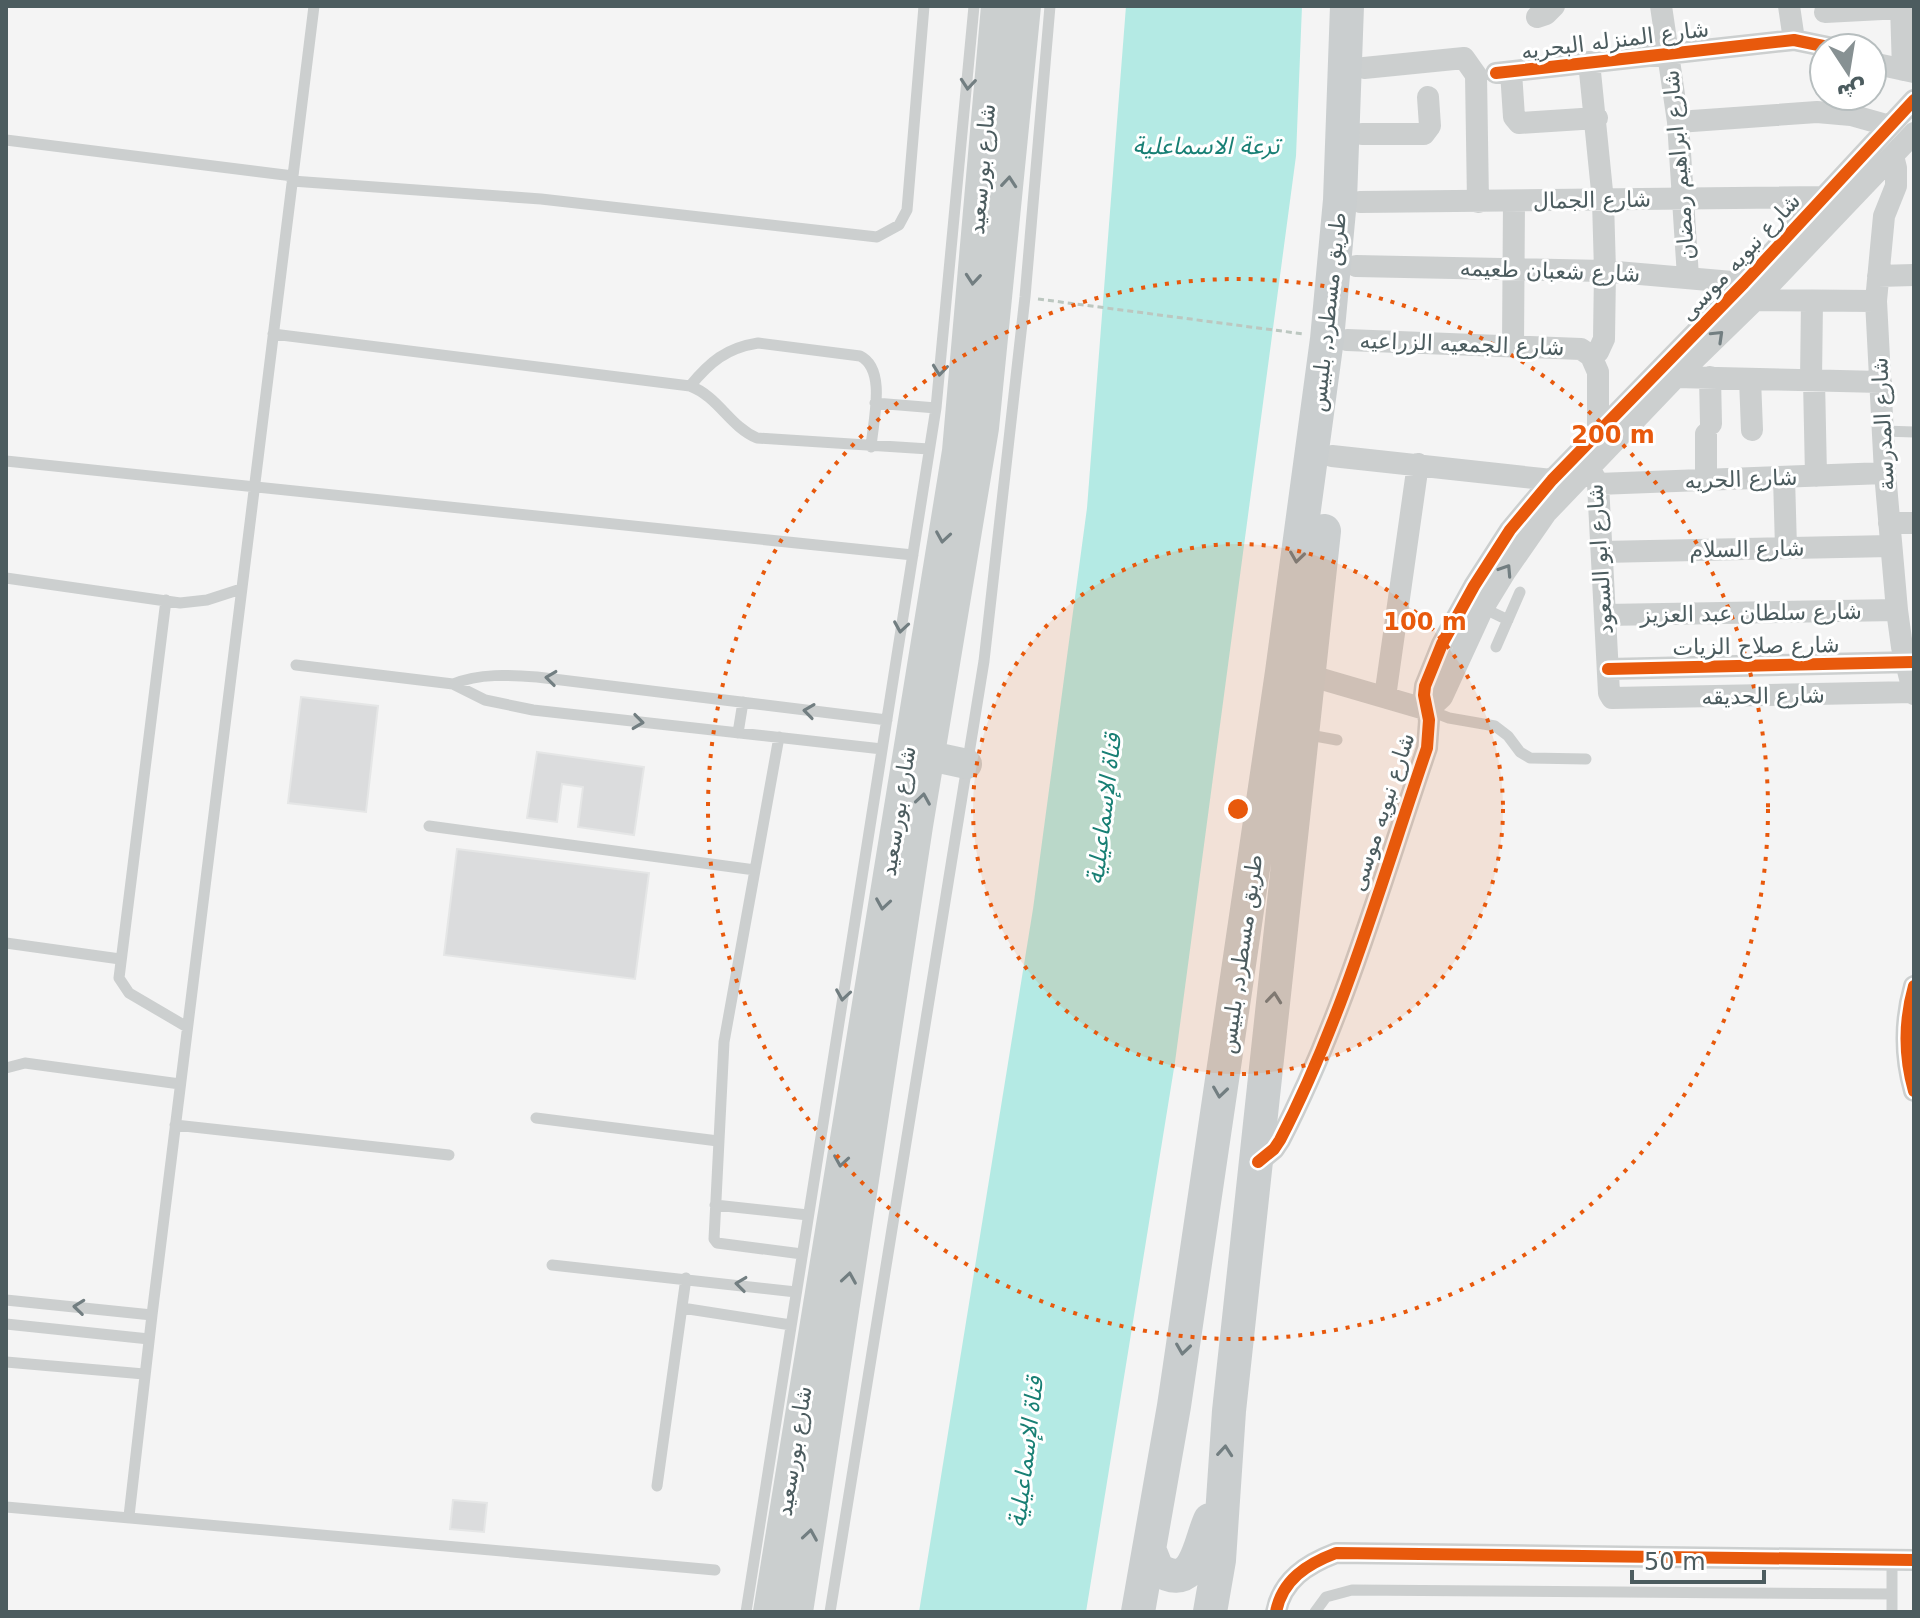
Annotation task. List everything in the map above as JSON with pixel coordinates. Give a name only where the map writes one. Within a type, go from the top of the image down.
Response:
[{"type":"main road","name":"شارع بورسعيد","points":[[768,1612],[957,451],[996,6]]},
{"type":"main road","name":"شارع بورسعيد","points":[[798,1612],[930,756],[984,428],[1026,6]]},
{"type":"main road","name":"طريق مسطرد, بلبيس","points":[[1138,1612],[1174,1406],[1280,688],[1327,339],[1340,200],[1347,6]]},
{"type":"main road","name":"طريق مسطرد, بلبيس","points":[[1210,1612],[1219,1560],[1221,1497],[1300,734],[1356,266],[1365,6]]},
{"type":"main road","points":[[930,756],[967,764]]},
{"type":"main road","points":[[1149,1549],[1157,1569],[1165,1574],[1175,1576],[1192,1568],[1206,1527],[1221,1497]]},
{"type":"street","name":"شارع ابراهيم رمضان","points":[[1661,6],[1678,122],[1688,277]]},
{"type":"street","points":[[1789,6],[1794,40]]},
{"type":"street","points":[[1828,32],[1825,9],[1901,7],[1908,71],[1888,67]]},
{"type":"street","name":"شارع المنزله البحريه","points":[[1597,118],[1519,123],[1514,117],[1503,72],[1794,40],[1808,43]]},
{"type":"street","points":[[1364,68],[1464,58],[1470,62],[1476,75],[1478,202]]},
{"type":"street","points":[[1589,62],[1597,118],[1605,271],[1604,339],[1598,352],[1591,356]]},
{"type":"street","points":[[1362,134],[1428,132],[1428,97]]},
{"type":"street","name":"شارع نبويه موسى","points":[[1428,710],[1442,697],[1483,608],[1539,523],[1594,476],[1750,292],[1824,197],[1914,100]]},
{"type":"street","points":[[1678,122],[1817,112],[1851,115],[1890,126]]},
{"type":"street","name":"شارع نبويه موسى","points":[[1258,1162],[1280,1140],[1330,1030],[1427,748],[1429,734],[1425,686],[1442,644],[1474,586],[1510,530],[1552,480],[1914,133]]},
{"type":"street","name":"شارع المدرسة","points":[[1893,156],[1896,186],[1884,216],[1876,301],[1891,546],[1902,597],[1914,693]]},
{"type":"street","name":"شارع الجمال","points":[[1360,202],[1824,197]]},
{"type":"street","points":[[1513,346],[1514,201]]},
{"type":"street","name":"شارع شعبان طعيمه","points":[[1356,266],[1605,271],[1688,277],[1750,292],[1812,301],[1876,301]]},
{"type":"street","points":[[1878,276],[1914,275]]},
{"type":"street","points":[[1812,301],[1816,476]]},
{"type":"street","name":"شارع الجمعيه الزراعيه","points":[[1347,340],[1581,349],[1591,356],[1598,372],[1598,433]]},
{"type":"street","points":[[1676,377],[1881,382]]},
{"type":"street","points":[[1706,480],[1710,377]]},
{"type":"street","points":[[1750,379],[1752,430]]},
{"type":"street","points":[[1332,456],[1552,480]]},
{"type":"street","points":[[1385,697],[1418,464]]},
{"type":"street","name":"شارع الحريه","points":[[1594,476],[1706,480],[1885,473]]},
{"type":"street","name":"شارع ابو السعود","points":[[1594,476],[1602,552],[1609,693],[1612,698]]},
{"type":"street","points":[[1784,477],[1786,548]]},
{"type":"street","points":[[1889,523],[1914,523]]},
{"type":"street","name":"شارع السلام","points":[[1602,552],[1891,546]]},
{"type":"street","name":"شارع سلطان عبد العزيز","points":[[1605,615],[1902,597]]},
{"type":"street","name":"شارع صلاح الزيات","points":[[1608,669],[1910,662]]},
{"type":"street","points":[[1308,675],[1428,710]]},
{"type":"street","name":"شارع الحديقه","points":[[1612,698],[1914,693]]},
{"type":"street","points":[[1914,988],[1907,1016],[1914,1091]]},
{"type":"street","points":[[1276,1612],[1278,1600],[1292,1578],[1312,1562],[1336,1553],[1903,1560]]},
{"type":"lane","points":[[129,1516],[314,6]]},
{"type":"lane","points":[[6,140],[293,178],[541,199],[869,237],[885,235],[899,225],[907,210],[924,6]]},
{"type":"lane","points":[[746,1612],[936,408],[974,6]]},
{"type":"lane","points":[[830,1612],[984,661],[1025,297],[1050,6]]},
{"type":"lane","points":[[273,334],[690,386],[708,394],[733,424],[757,438],[929,449]]},
{"type":"lane","points":[[690,386],[710,362],[721,355],[758,343],[866,358],[876,375],[871,447]]},
{"type":"lane","points":[[875,403],[936,408]]},
{"type":"lane","points":[[1883,431],[1914,432]]},
{"type":"lane","points":[[6,461],[913,555]]},
{"type":"lane","points":[[6,578],[166,600],[198,601],[241,589]]},
{"type":"lane","points":[[1496,647],[1520,592]]},
{"type":"lane","points":[[166,600],[119,978],[124,989],[187,1027]]},
{"type":"lane","points":[[1483,608],[1508,620]]},
{"type":"lane","points":[[296,665],[453,684],[485,700],[508,706],[882,749]]},
{"type":"lane","points":[[453,684],[468,678],[488,676],[537,677],[887,720]]},
{"type":"lane","points":[[738,733],[743,702]]},
{"type":"lane","points":[[1428,710],[1449,718],[1495,726],[1530,758],[1586,759]]},
{"type":"lane","points":[[1300,734],[1337,740]]},
{"type":"lane","points":[[779,737],[724,1042],[714,1239],[717,1243],[802,1254]]},
{"type":"lane","points":[[429,826],[755,870]]},
{"type":"lane","points":[[6,943],[120,959]]},
{"type":"lane","points":[[6,1068],[25,1063],[180,1084]]},
{"type":"lane","points":[[536,1118],[718,1141]]},
{"type":"lane","points":[[175,1125],[449,1155]]},
{"type":"lane","points":[[715,1205],[808,1215]]},
{"type":"lane","points":[[552,1265],[796,1292]]},
{"type":"lane","points":[[657,1486],[686,1278]]},
{"type":"lane","points":[[6,1300],[152,1315]]},
{"type":"lane","points":[[682,1308],[791,1325]]},
{"type":"lane","points":[[6,1324],[149,1339]]},
{"type":"lane","points":[[6,1362],[144,1374]]},
{"type":"lane","points":[[6,1507],[715,1570]]},
{"type":"lane","points":[[1892,1612],[1892,1594],[1903,1560]]},
{"type":"lane","points":[[1315,1612],[1326,1597],[1352,1590],[1892,1594]]},
{"type":"path","points":[[1025,297],[1294,333]]},
{"type":"water","name":"ترعة الاسماعلية","points":[[1126,6],[1302,6],[1296,156],[1175,1062],[1086,1612],[919,1612],[1033,909],[1087,508]]},
{"type":"building","points":[[301,697],[378,706],[366,812],[288,803]]},
{"type":"building","points":[[537,752],[644,767],[634,835],[578,827],[583,787],[562,784],[557,822],[527,818]]},
{"type":"building","points":[[457,849],[649,873],[635,979],[444,955]]},
{"type":"building","points":[[453,1500],[487,1503],[484,1532],[450,1529]]},
{"type":"cycle path","points":[[1496,73],[1794,40],[1808,43]]},
{"type":"cycle path","points":[[1258,1162],[1280,1140],[1343,996],[1427,748],[1429,720],[1425,686],[1442,644],[1474,586],[1510,530],[1552,480],[1744,283],[1914,100]]},
{"type":"cycle path","points":[[1608,669],[1914,662]]},
{"type":"cycle path","points":[[1914,986],[1906,1038],[1914,1091]]},
{"type":"cycle path","points":[[1276,1612],[1284,1591],[1297,1575],[1315,1562],[1336,1553],[1914,1560]]},
{"type":"water label","name":"قناة الإسماعيلية","points":[[1104,809]]},
{"type":"water label","name":"قناة الإسماعيلية","points":[[1026,1452]]}]
